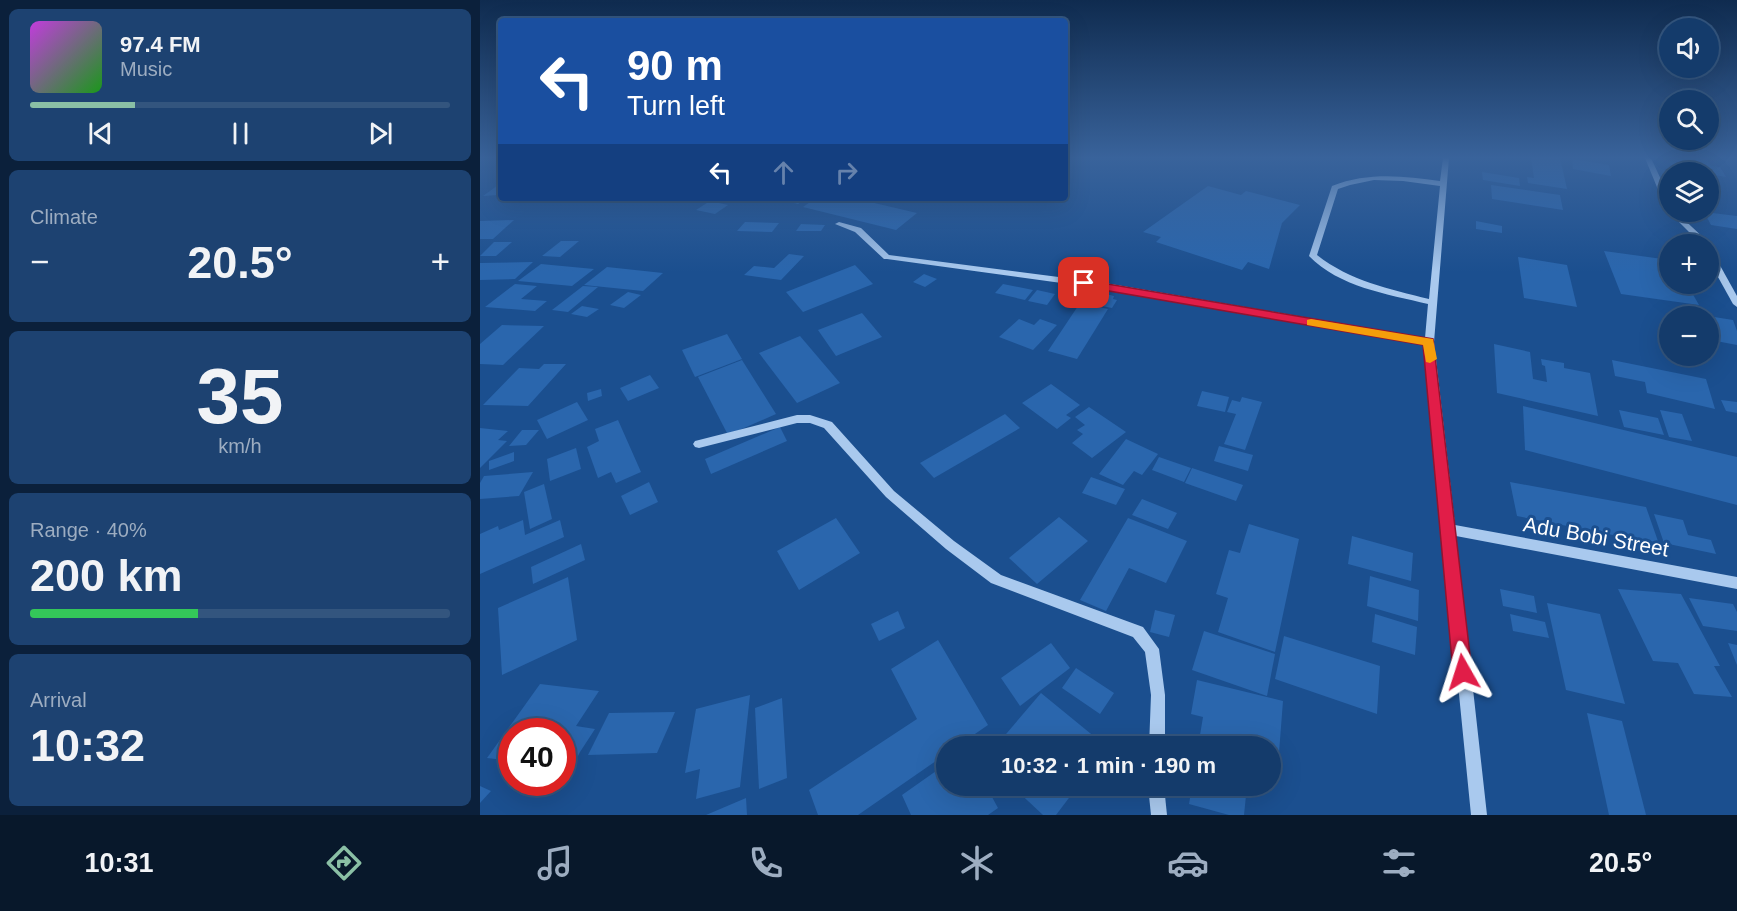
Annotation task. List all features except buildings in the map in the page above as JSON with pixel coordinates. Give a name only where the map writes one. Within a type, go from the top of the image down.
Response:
[{"type":"street","points":[[1332,196],[1313,256],[1335,274],[1433,303]]},
{"type":"street","points":[[1443,196],[1429,342],[1479,815]]},
{"type":"street","points":[[1683,222],[1695,234]]},
{"type":"street","points":[[839,224],[858,230],[887,257],[1105,286],[1429,342]]},
{"type":"street","points":[[1719,271],[1737,304]]},
{"type":"street","points":[[699,444],[797,419],[810,419],[828,425],[890,494],[950,545],[996,579],[1138,632],[1152,649],[1158,695],[1157,736]]},
{"type":"street","name":"Adu Bobi Street","points":[[1447,529],[1737,583]]},
{"type":"street","points":[[1157,796],[1159,815]]},
{"type":"slow traffic","points":[[1311,322],[1429,342],[1430,359]]},
{"type":"route","points":[[1084,283],[1429,342],[1463,672]]}]
